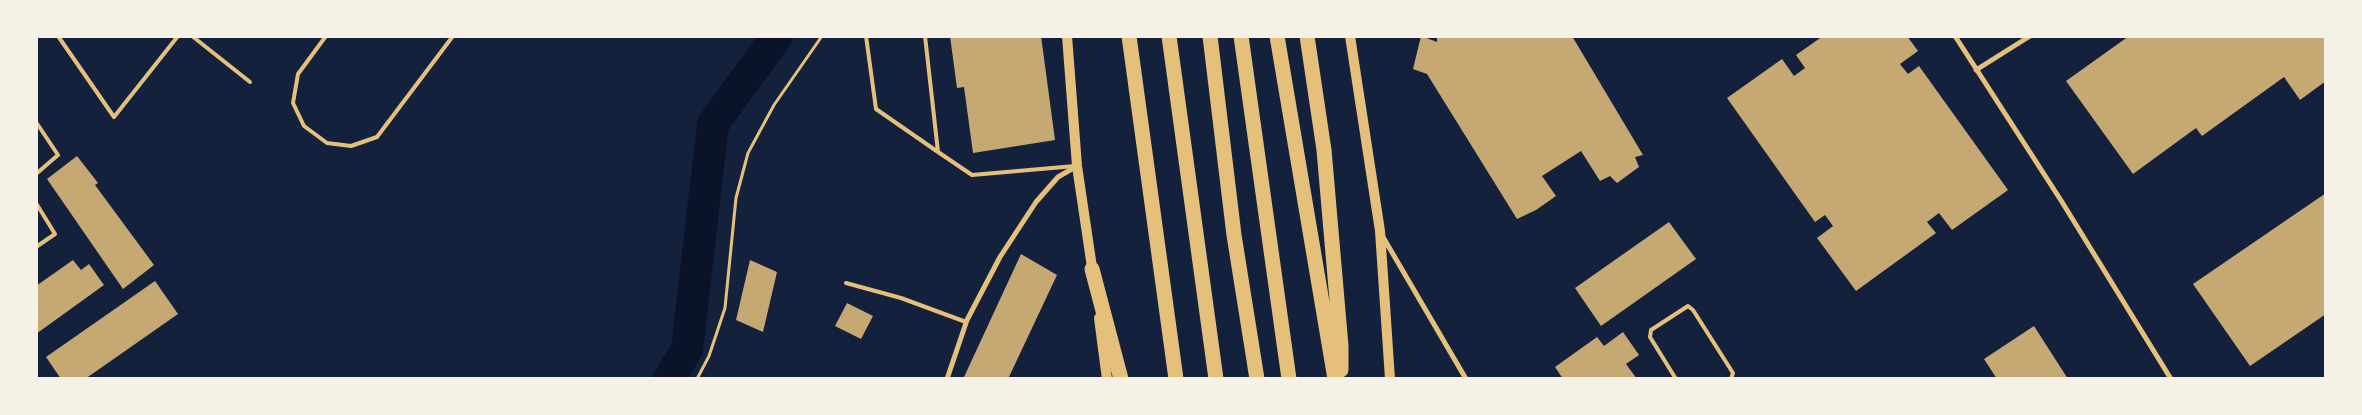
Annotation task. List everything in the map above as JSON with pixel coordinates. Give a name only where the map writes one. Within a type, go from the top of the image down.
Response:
[{"type":"highway","points":[[1129,36],[1176,379]]},
{"type":"highway","points":[[1169,36],[1216,379]]},
{"type":"highway","points":[[1202,36],[1218,103]]},
{"type":"highway","points":[[1210,36],[1234,235],[1257,379]]},
{"type":"highway","points":[[1241,36],[1289,379]]},
{"type":"highway","points":[[1277,36],[1336,379]]},
{"type":"highway","points":[[1307,36],[1324,150],[1341,346],[1341,379]]},
{"type":"highway","points":[[1092,269],[1122,379]]},
{"type":"main road","points":[[1066,36],[1077,166],[1107,379]]},
{"type":"main road","points":[[1350,36],[1380,231],[1390,379]]},
{"type":"street","points":[[1955,36],[2062,202],[2171,379]]},
{"type":"street","points":[[1976,70],[2030,36]]},
{"type":"street","points":[[947,379],[966,322],[1000,258],[1036,202],[1058,177],[1077,166]]},
{"type":"street","points":[[1380,231],[1466,379]]},
{"type":"lane","points":[[58,36],[114,117],[178,36]]},
{"type":"lane","points":[[192,36],[250,82]]},
{"type":"lane","points":[[326,36],[298,74],[293,103],[304,126],[328,143],[351,146],[377,137],[453,36]]},
{"type":"lane","points":[[866,36],[876,109],[972,175],[1077,166]]},
{"type":"lane","points":[[925,36],[938,152]]},
{"type":"lane","points":[[36,122],[58,155],[36,174]]},
{"type":"lane","points":[[36,203],[55,234],[36,246]]},
{"type":"lane","points":[[846,283],[901,298],[966,322]]},
{"type":"lane","points":[[1676,379],[1650,337],[1651,330],[1688,306],[1693,310],[1733,373],[1731,379]]},
{"type":"path","points":[[697,379],[710,356],[725,308],[736,198],[748,153],[774,105],[822,36]]},
{"type":"building","points":[[950,36],[1041,36],[1055,140],[973,153],[964,87],[957,88]]},
{"type":"building","points":[[1421,36],[1437,42],[1437,36],[1572,36],[1643,155],[1635,157],[1639,167],[1617,183],[1610,176],[1600,181],[1581,151],[1542,176],[1556,196],[1536,210],[1517,219],[1427,74],[1413,69]]},
{"type":"building","points":[[1823,36],[1907,36],[1918,51],[1900,64],[1908,74],[1919,66],[2008,190],[1952,230],[1939,213],[1927,222],[1936,233],[1856,291],[1817,238],[1833,226],[1825,215],[1815,222],[1727,98],[1782,59],[1794,76],[1805,68],[1796,55]]},
{"type":"building","points":[[2129,36],[2326,36],[2326,81],[2300,100],[2284,77],[2202,136],[2196,128],[2133,174],[2066,81]]},
{"type":"building","points":[[77,156],[98,183],[95,185],[154,265],[123,289],[47,179]]},
{"type":"building","points":[[2326,193],[2326,314],[2250,366],[2193,284]]},
{"type":"building","points":[[1669,222],[1696,259],[1601,326],[1575,288]]},
{"type":"building","points":[[1021,254],[1057,275],[1008,379],[970,379],[964,377]]},
{"type":"building","points":[[73,260],[81,270],[89,264],[104,285],[36,334],[36,286]]},
{"type":"building","points":[[750,260],[777,272],[763,332],[736,320]]},
{"type":"building","points":[[155,281],[178,314],[85,379],[61,379],[46,357]]},
{"type":"building","points":[[847,303],[873,316],[861,339],[835,326]]},
{"type":"building","points":[[2034,326],[2068,379],[1997,379],[1984,359]]},
{"type":"building","points":[[1623,332],[1639,355],[1626,364],[1637,379],[1563,379],[1555,367],[1597,337],[1604,346]]},
{"type":"waterway","points":[[669,379],[687,349],[713,124],[777,36]]}]
